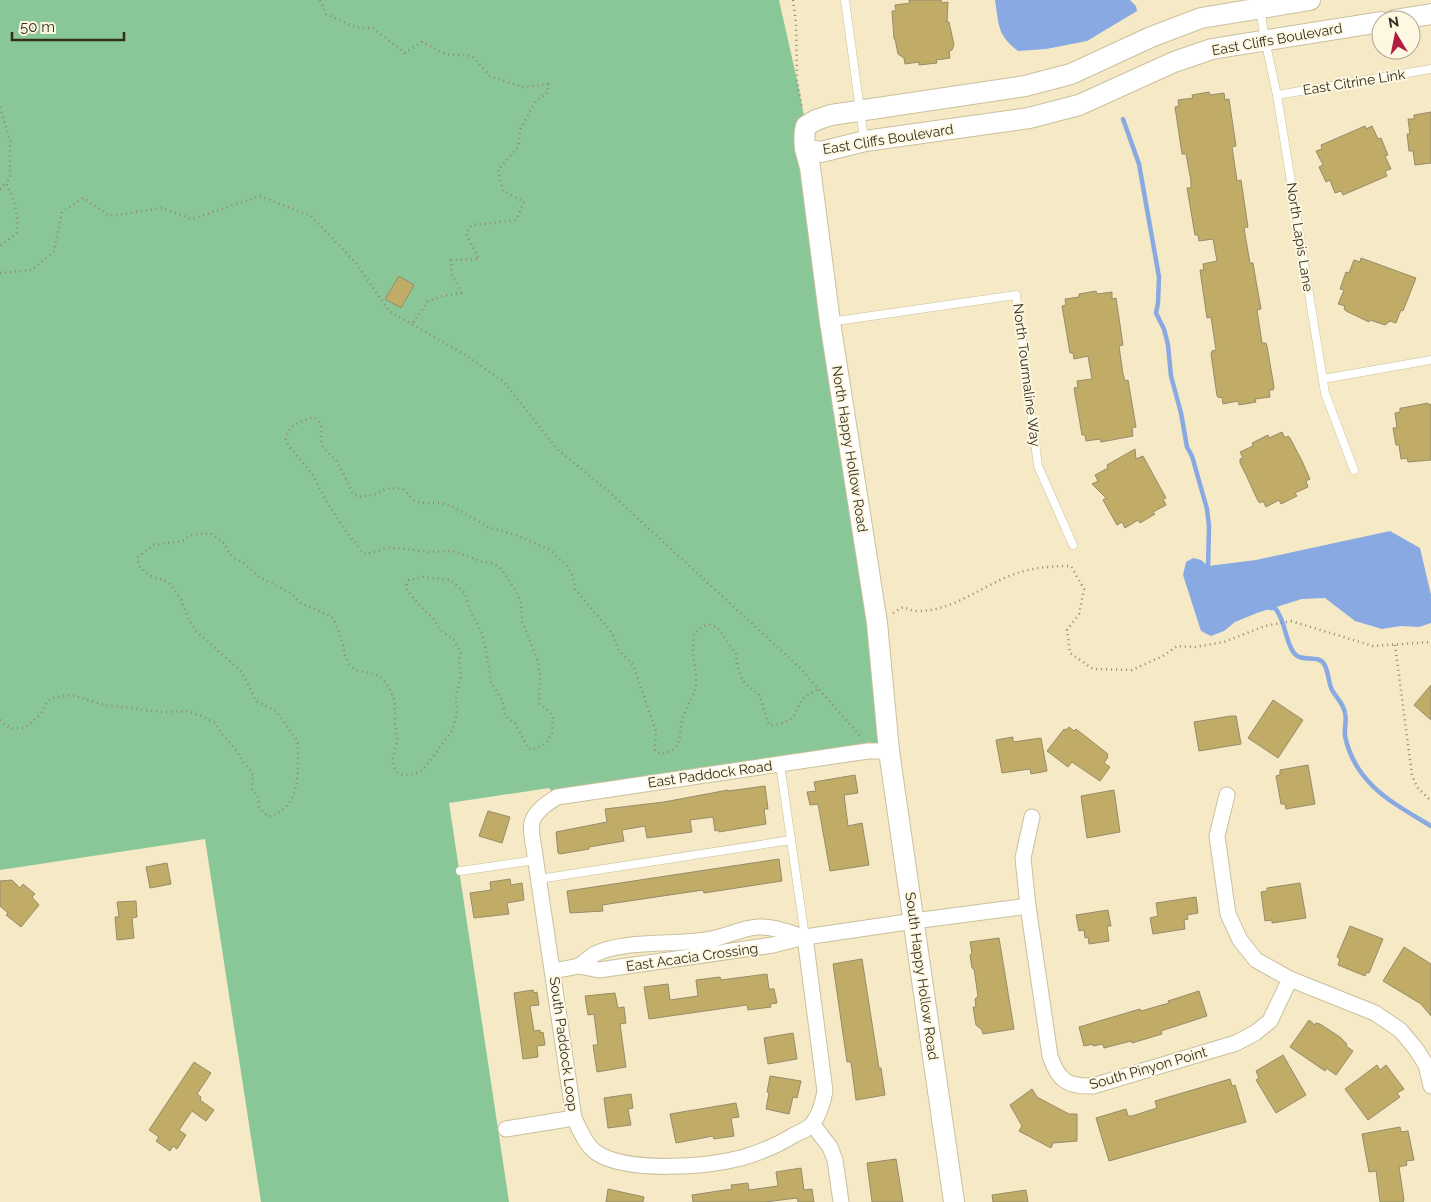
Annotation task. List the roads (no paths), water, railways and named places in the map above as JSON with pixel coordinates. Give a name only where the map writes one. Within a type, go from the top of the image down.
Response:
[{"type":"street","points":[[860,109],[1035,83],[1071,74],[1151,36],[1201,18],[1260,4],[1310,0]]},
{"type":"street","name":"East Cliffs Boulevard","points":[[860,109],[831,115],[806,126],[804,135],[805,149],[821,152],[865,141],[1029,118],[1079,105],[1182,59],[1212,49],[1371,24]]},
{"type":"street","points":[[1035,83],[1042,114]]},
{"type":"street","name":"North Happy Hollow Road","points":[[805,149],[810,167],[830,322],[877,623],[890,751]]},
{"type":"street","name":"East Paddock Road","points":[[537,813],[545,804],[557,797],[868,751],[890,751]]},
{"type":"street","name":"South Happy Hollow Road","points":[[890,751],[954,1202]]},
{"type":"street","points":[[1227,795],[1217,836],[1228,914],[1240,940],[1256,960],[1290,979],[1375,1013],[1400,1030],[1416,1049],[1426,1065],[1431,1086]]},
{"type":"street","name":"South Paddock Loop","points":[[537,813],[532,822],[536,860],[574,1118],[584,1138],[596,1153],[617,1161],[641,1165],[684,1166],[711,1163],[741,1158],[784,1141],[813,1125]]},
{"type":"street","name":"South Pinyon Point","points":[[1032,817],[1023,858],[1028,906],[1050,1056],[1054,1071],[1064,1081],[1078,1087],[1093,1086],[1236,1043],[1255,1033],[1270,1021],[1290,979]]},
{"type":"street","name":"East Acacia Crossing","points":[[553,971],[580,966],[599,970],[773,945],[805,938],[914,921],[1028,906]]},
{"type":"street","points":[[805,938],[825,1091],[822,1106],[813,1125],[830,1147],[835,1160],[841,1202]]},
{"type":"street","points":[[506,1129],[574,1118]]},
{"type":"lane","points":[[845,0],[865,141]]},
{"type":"lane","name":"North Lapis Lane","points":[[1260,4],[1265,40],[1277,95],[1325,393],[1354,470]]},
{"type":"lane","name":"East Citrine Link","points":[[1277,95],[1431,69]]},
{"type":"lane","name":"North Tourmaline Way","points":[[830,322],[1016,295],[1038,466],[1073,545]]},
{"type":"lane","points":[[1322,378],[1431,360]]},
{"type":"lane","points":[[780,764],[805,938]]},
{"type":"lane","points":[[539,879],[791,840]]},
{"type":"lane","points":[[460,871],[536,860]]},
{"type":"water","points":[[995,0],[1130,0],[1136,6],[1137,11],[1087,41],[1046,49],[1018,51],[1006,40],[1000,29]]},
{"type":"water","points":[[1390,531],[1420,548],[1431,595],[1431,623],[1419,627],[1401,626],[1382,629],[1355,621],[1325,598],[1302,599],[1257,613],[1235,622],[1224,631],[1211,636],[1201,631],[1183,575],[1186,562],[1193,558],[1201,560],[1208,566],[1256,560]]},
{"type":"waterway","points":[[1123,119],[1139,164],[1159,277],[1156,313],[1164,329],[1168,345],[1171,376],[1181,413],[1187,447],[1192,456],[1207,509],[1209,526],[1208,570]]},
{"type":"waterway","points":[[1270,608],[1275,608],[1279,614],[1294,653],[1301,658],[1318,659],[1324,664],[1332,690],[1344,710],[1346,718],[1345,736],[1357,767],[1367,780],[1390,800],[1431,826]]}]
